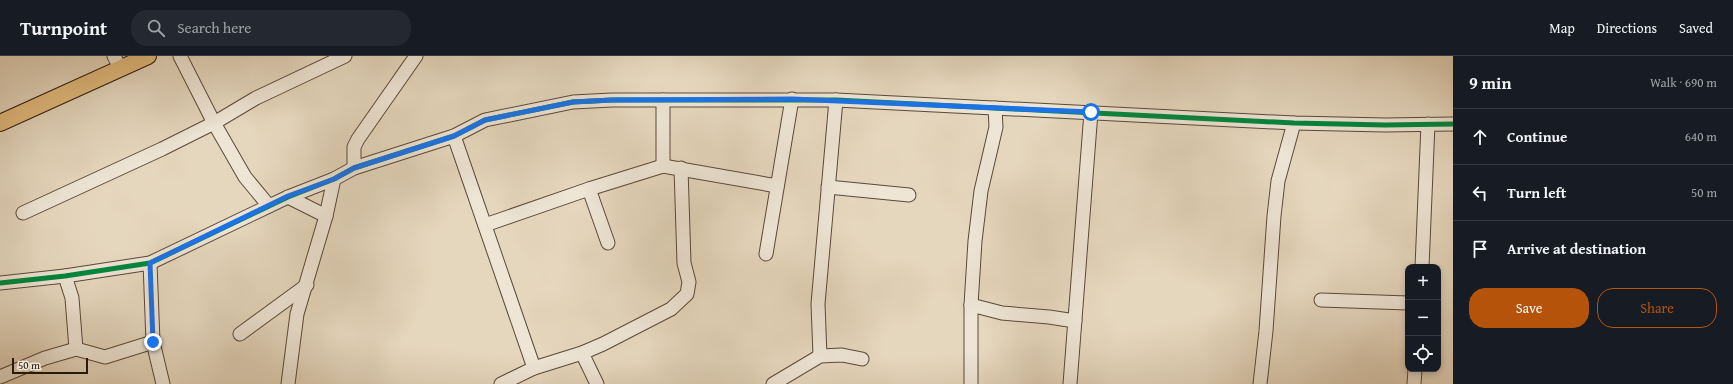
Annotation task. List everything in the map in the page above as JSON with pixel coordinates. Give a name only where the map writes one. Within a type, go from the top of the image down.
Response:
[{"type":"main road","points":[[0,123],[117,62],[148,56]]},
{"type":"street","points":[[180,56],[244,178],[269,206]]},
{"type":"street","points":[[23,213],[116,171],[214,123],[256,98],[345,56]]},
{"type":"street","points":[[354,168],[354,147],[358,139],[411,58]]},
{"type":"street","points":[[766,254],[792,99]]},
{"type":"street","points":[[0,283],[65,276],[150,263],[288,196],[334,179],[354,168],[454,136],[485,120],[573,102],[612,100],[836,100],[1294,123],[1453,124]]},
{"type":"street","points":[[663,100],[663,166]]},
{"type":"street","points":[[820,356],[818,304],[836,100]]},
{"type":"street","points":[[971,384],[971,305],[978,212],[981,191],[996,126],[995,108]]},
{"type":"street","points":[[1070,384],[1091,112]]},
{"type":"street","points":[[1260,384],[1266,331],[1278,181],[1294,123]]},
{"type":"street","points":[[1422,264],[1428,124]]},
{"type":"street","points":[[454,136],[534,368]]},
{"type":"street","points":[[485,226],[589,189],[663,166],[777,186]]},
{"type":"street","points":[[500,384],[534,368],[582,353],[671,309],[686,294],[688,282],[684,263],[681,168]]},
{"type":"street","points":[[288,384],[296,320],[326,216],[334,179]]},
{"type":"street","points":[[828,187],[909,194]]},
{"type":"street","points":[[589,189],[608,243]]},
{"type":"street","points":[[288,196],[326,216]]},
{"type":"street","points":[[150,263],[153,342],[163,384]]},
{"type":"street","points":[[65,276],[72,298],[76,349]]},
{"type":"street","points":[[240,334],[307,285]]},
{"type":"street","points":[[1321,300],[1405,303]]},
{"type":"street","points":[[971,305],[1002,313],[1076,321]]},
{"type":"street","points":[[0,377],[45,358],[76,349],[105,357],[153,342]]},
{"type":"street","points":[[582,353],[597,384]]},
{"type":"street","points":[[773,384],[820,356],[842,355],[862,359]]},
{"type":"street","points":[[1414,384],[1415,372]]},
{"type":"cycle path","points":[[0,283],[65,276],[150,263],[288,197],[334,179],[354,168],[454,136],[485,120],[573,102],[612,100],[836,100],[1294,123],[1385,125],[1453,124]]},
{"type":"route","points":[[153,342],[150,263],[288,196],[334,179],[354,168],[454,136],[485,120],[573,102],[612,100],[836,100],[1091,112]]}]
